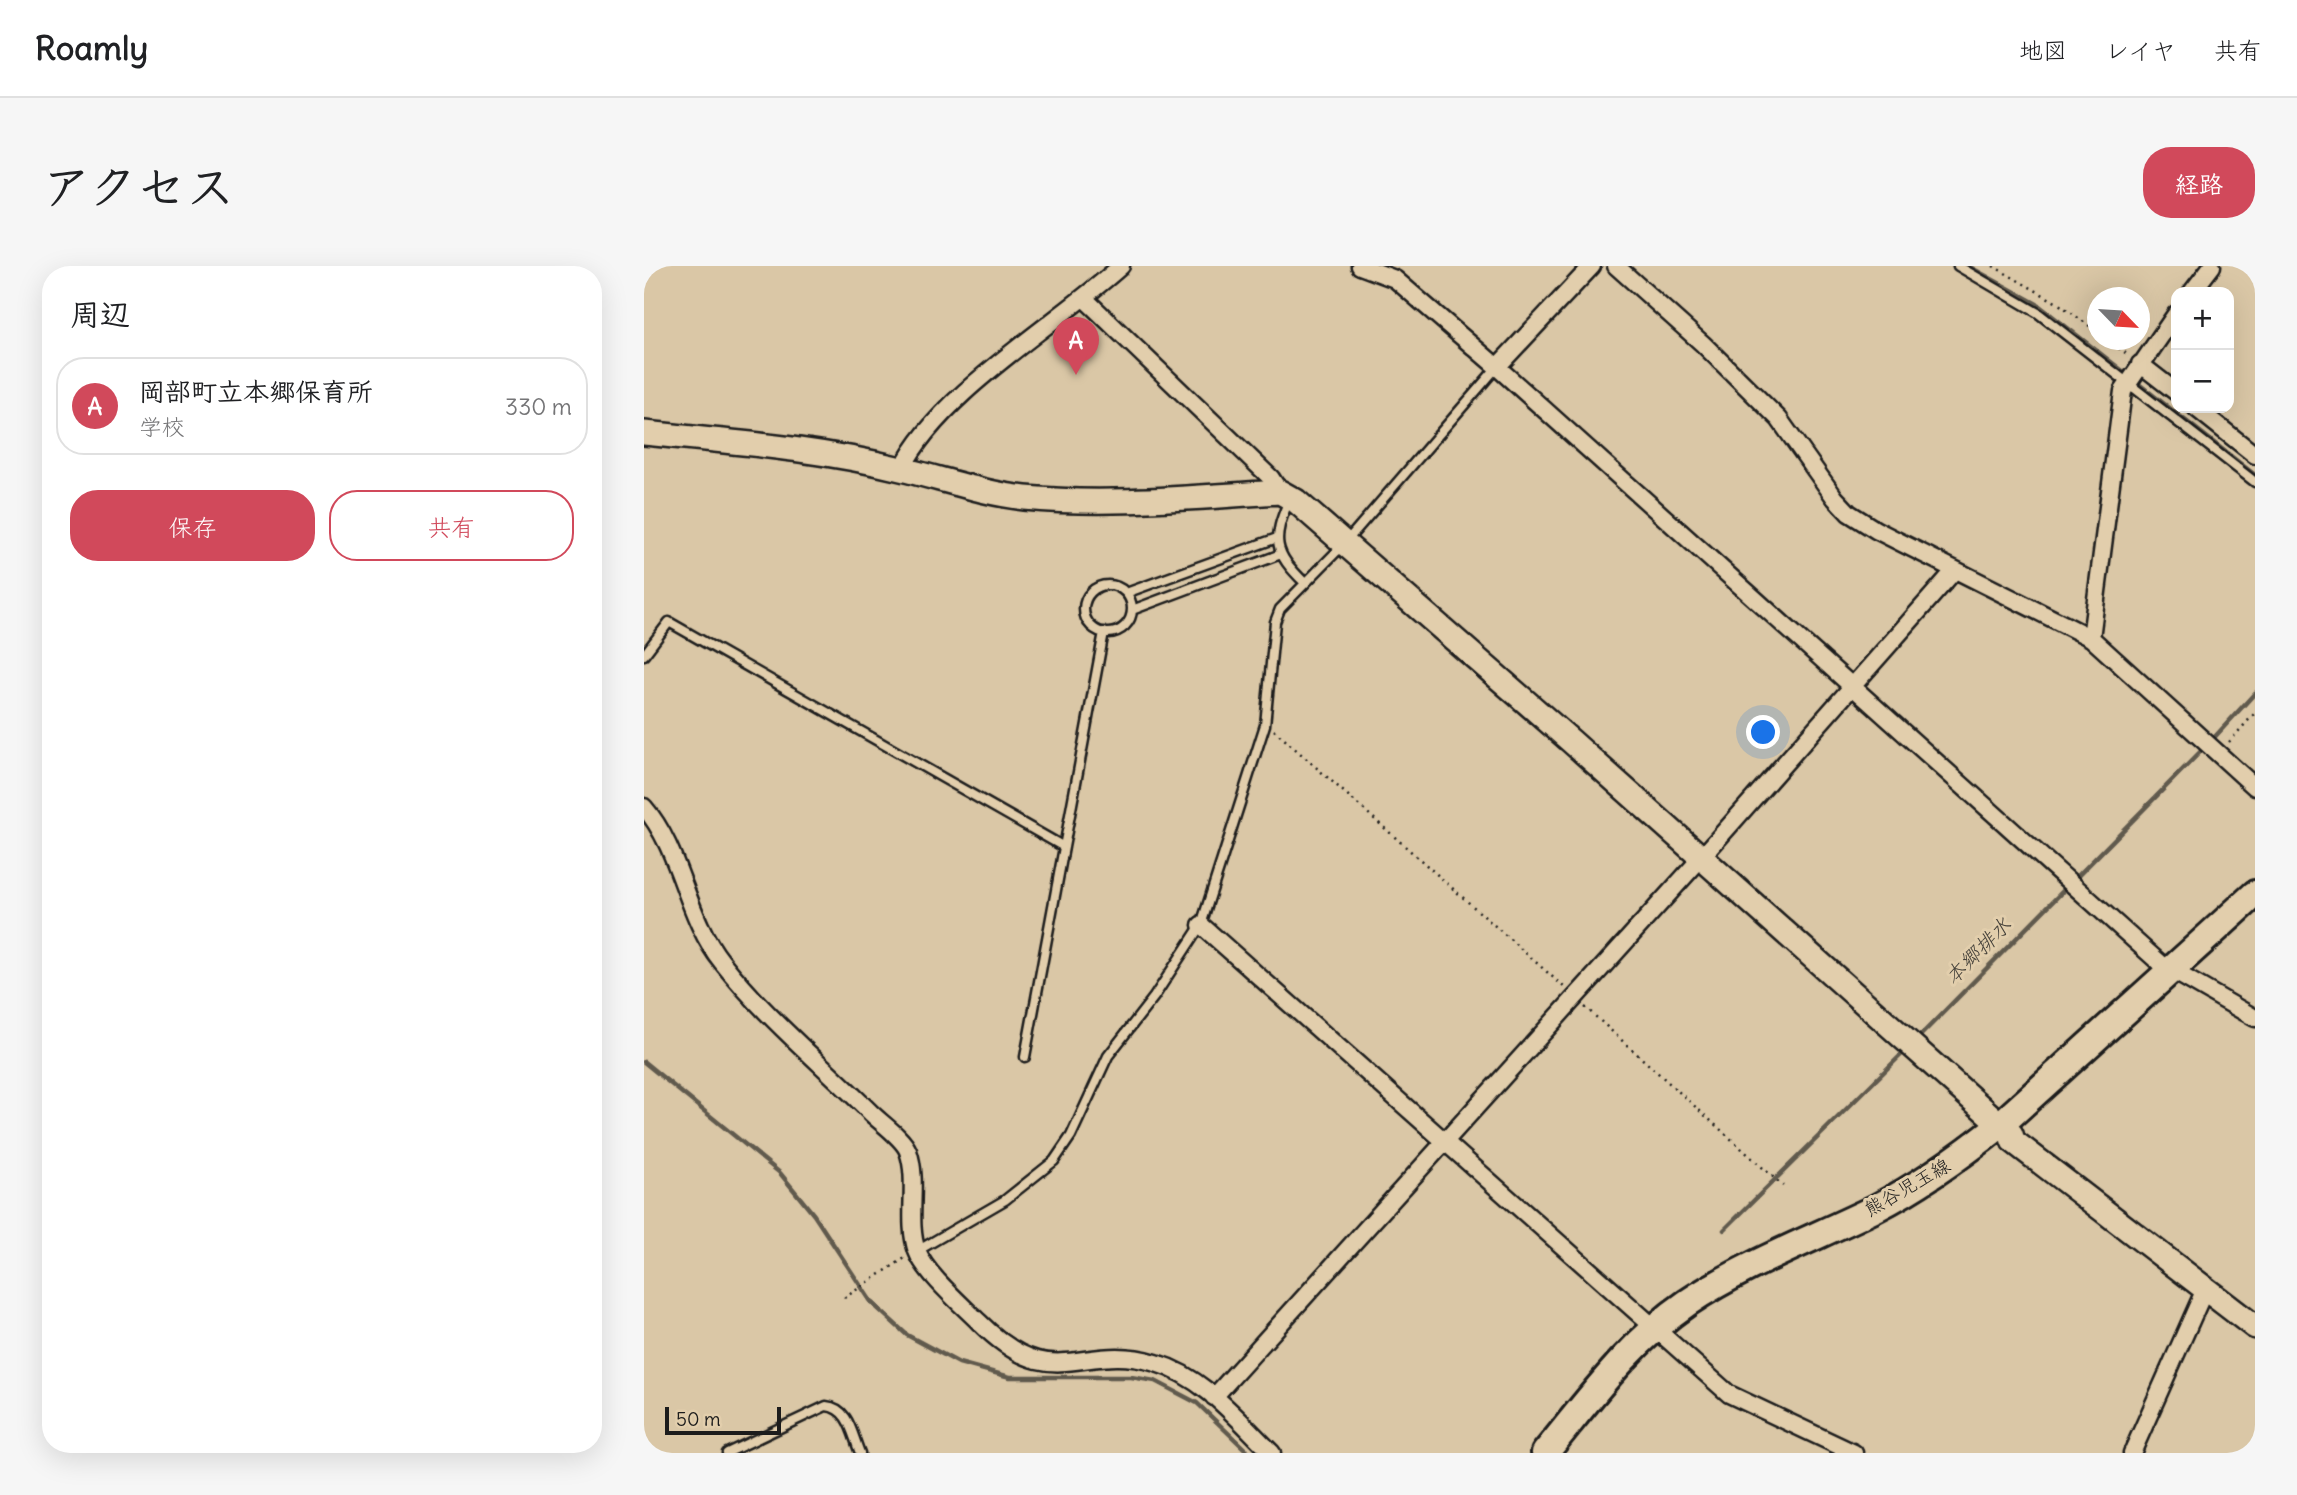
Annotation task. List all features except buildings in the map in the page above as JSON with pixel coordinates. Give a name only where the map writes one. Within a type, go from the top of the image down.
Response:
[{"type":"main road","name":"熊谷児玉線","points":[[1545,1453],[1619,1365],[1655,1329],[1712,1287],[1878,1206],[1923,1181],[2000,1125],[2255,894]]},
{"type":"street","points":[[902,469],[908,456],[958,397],[1085,299],[1121,266]]},
{"type":"street","points":[[1360,266],[1395,279],[1497,367],[2171,971],[2255,1018]]},
{"type":"street","points":[[1497,367],[1592,266]]},
{"type":"street","points":[[1616,266],[1703,344],[1779,419],[1835,498],[1849,513],[1876,530],[2091,638],[2255,787]]},
{"type":"street","points":[[2196,287],[2212,266]]},
{"type":"street","points":[[1085,299],[1271,478],[1285,495],[1345,543],[1701,858],[2011,1134],[2013,1141],[2255,1328]]},
{"type":"street","points":[[2091,638],[2123,391],[2171,321]]},
{"type":"street","points":[[2140,364],[2171,389]]},
{"type":"street","points":[[2202,413],[2255,455]]},
{"type":"street","points":[[644,433],[820,453],[902,469],[986,492],[1027,498],[1140,499],[1285,495]]},
{"type":"street","points":[[1214,1397],[1576,998],[1955,570]]},
{"type":"street","points":[[644,807],[663,835],[698,924],[721,962],[908,1149],[917,1251],[928,1268],[979,1322],[1024,1357],[1049,1364],[1115,1358],[1154,1363],[1187,1377],[1214,1397],[1272,1453]]},
{"type":"street","points":[[1201,925],[1444,1143],[1739,1401],[1854,1453]]},
{"type":"street","points":[[2132,1453],[2205,1289]]},
{"type":"lane","points":[[1958,266],[2038,313],[2255,482]]},
{"type":"lane","points":[[917,1251],[1005,1200],[1055,1161],[1071,1136],[1108,1056],[1154,997],[1201,925],[1265,725],[1275,622],[1280,608],[1345,543],[1497,367]]},
{"type":"lane","points":[[1285,495],[1277,538],[1281,554],[1305,583]]},
{"type":"lane","points":[[1126,593],[1132,610],[1126,625],[1119,630],[1104,632],[1087,620],[1084,605],[1092,591],[1107,585],[1126,593],[1277,538]]},
{"type":"lane","points":[[1132,610],[1281,554]]},
{"type":"lane","points":[[644,656],[669,622],[1064,848]]},
{"type":"lane","points":[[1025,1057],[1104,632]]},
{"type":"lane","points":[[727,1453],[826,1406],[837,1406],[844,1413],[860,1453]]},
{"type":"path","points":[[1993,266],[2059,304],[2087,324]]},
{"type":"path","points":[[2121,350],[2140,364]]},
{"type":"path","points":[[2218,754],[2255,713]]},
{"type":"path","points":[[1265,725],[1281,735],[1783,1186]]},
{"type":"path","points":[[844,1298],[917,1251]]},
{"type":"waterway","name":"本郷排水","points":[[1968,266],[2037,304],[2129,376]]},
{"type":"waterway","name":"本郷排水","points":[[2135,381],[2255,475]]},
{"type":"waterway","name":"本郷排水","points":[[2211,741],[2255,693]]},
{"type":"waterway","name":"本郷排水","points":[[1916,1040],[2205,747]]},
{"type":"waterway","name":"本郷排水","points":[[1724,1230],[1907,1049]]},
{"type":"waterway","points":[[644,1062],[780,1173],[814,1215],[872,1303],[907,1335],[959,1363],[1010,1377],[1131,1377],[1155,1381],[1197,1403],[1249,1453]]},
{"type":"place","name":"岡部町立本郷保育所","points":[[1076,375]]}]
